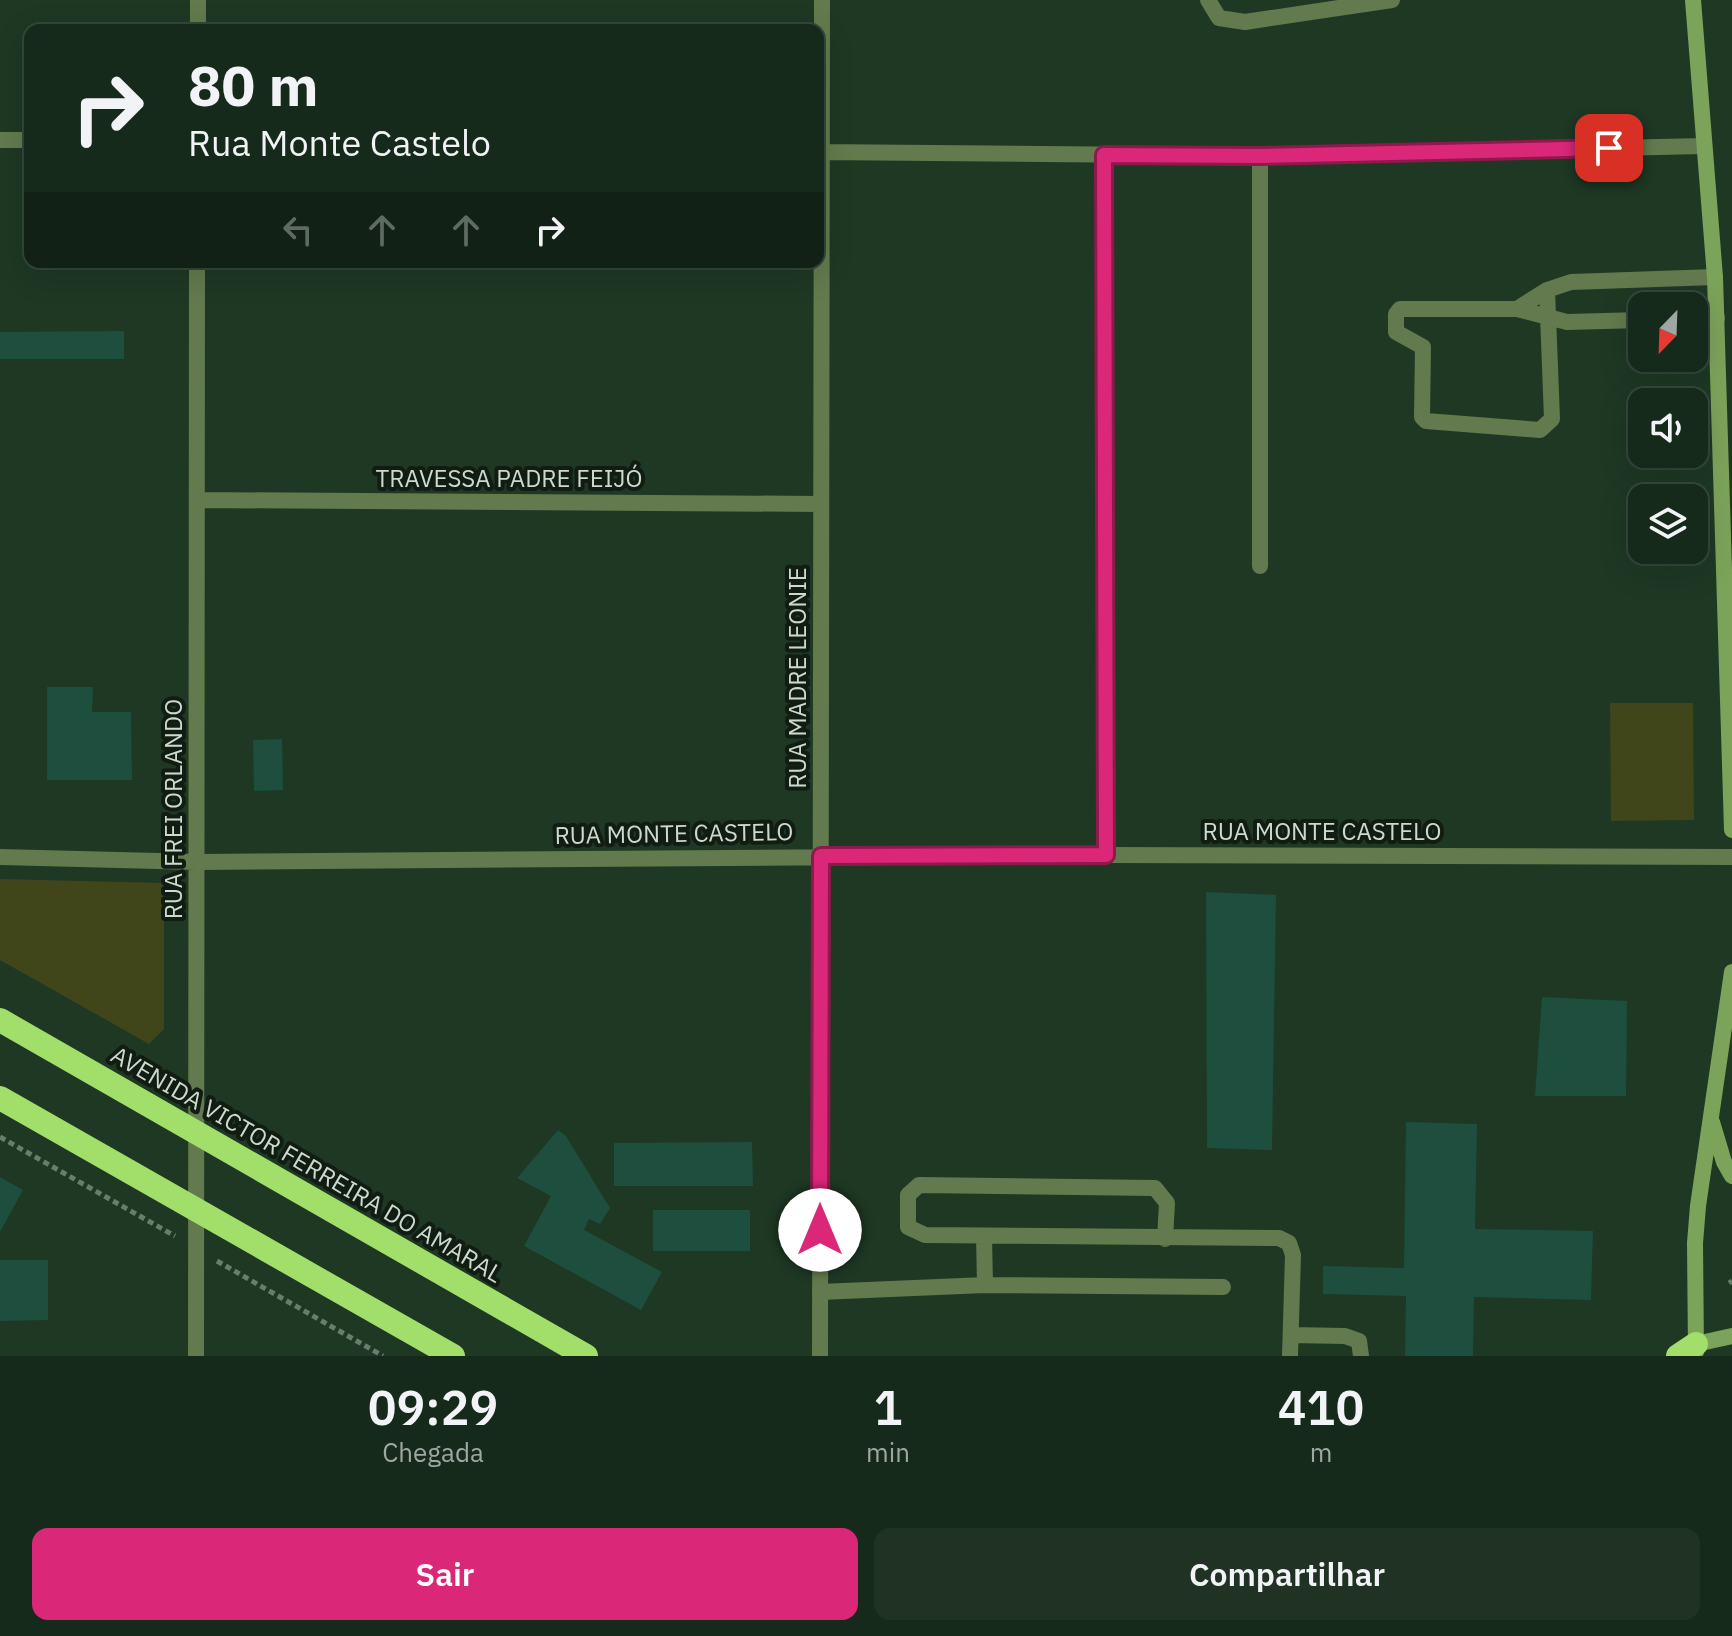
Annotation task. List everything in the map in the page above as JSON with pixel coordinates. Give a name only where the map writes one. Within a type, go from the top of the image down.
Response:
[{"type":"highway","name":"AVENIDA VICTOR FERREIRA DO AMARAL","points":[[0,1020],[586,1356]]},
{"type":"highway","points":[[0,1098],[453,1356]]},
{"type":"main road","points":[[1693,0],[1717,318],[1732,830]]},
{"type":"main road","points":[[1732,972],[1695,1243],[1690,1352],[1732,1336]]},
{"type":"main road","points":[[1711,1117],[1724,1162],[1732,1176]]},
{"type":"street","points":[[198,0],[198,24]]},
{"type":"street","name":"RUA MADRE LEONIE","points":[[822,0],[822,24]]},
{"type":"street","points":[[1208,0],[1219,18],[1245,22],[1392,0]]},
{"type":"street","points":[[0,140],[24,140]]},
{"type":"street","points":[[824,152],[1260,156],[1704,146]]},
{"type":"street","points":[[1104,155],[1106,855]]},
{"type":"street","points":[[1260,156],[1260,566]]},
{"type":"street","name":"RUA FREI ORLANDO","points":[[196,1356],[197,268]]},
{"type":"street","name":"RUA MADRE LEONIE","points":[[820,268],[820,1356]]},
{"type":"street","points":[[1517,309],[1547,290],[1571,282],[1715,277]]},
{"type":"street","points":[[1547,290],[1550,317],[1552,419],[1548,425],[1540,430],[1426,421],[1422,417],[1423,347],[1396,332],[1396,314],[1400,309],[1517,309],[1550,317],[1567,322],[1628,320]]},
{"type":"street","points":[[1708,318],[1717,318]]},
{"type":"street","name":"TRAVESSA PADRE FEIJÓ","points":[[197,500],[821,504]]},
{"type":"street","name":"RUA MONTE CASTELO","points":[[0,857],[197,862],[1106,855],[1732,857]]},
{"type":"street","points":[[1165,1239],[1167,1203],[1155,1188],[919,1185],[912,1188],[908,1195],[908,1227],[915,1232],[1165,1239],[1279,1238],[1289,1243],[1293,1255],[1290,1356]]},
{"type":"street","points":[[984,1236],[985,1285]]},
{"type":"street","points":[[820,1292],[985,1285],[1223,1287]]},
{"type":"street","points":[[1291,1335],[1345,1336],[1359,1341],[1361,1356]]},
{"type":"path","points":[[0,1137],[150,1224]]},
{"type":"path","points":[[224,1267],[383,1356]]},
{"type":"green space","points":[[1610,703],[1693,703],[1694,820],[1611,821]]},
{"type":"green space","points":[[0,879],[164,883],[164,1029],[149,1044],[0,960]]},
{"type":"building","points":[[124,331],[124,359],[0,359],[0,332]]},
{"type":"building","points":[[47,687],[93,687],[92,712],[131,712],[132,780],[47,780]]},
{"type":"building","points":[[282,739],[283,790],[254,791],[253,740]]},
{"type":"building","points":[[1206,892],[1276,895],[1272,1150],[1207,1148]]},
{"type":"building","points":[[1542,997],[1627,1001],[1626,1096],[1535,1096]]},
{"type":"building","points":[[1406,1122],[1477,1124],[1475,1229],[1593,1231],[1591,1300],[1474,1297],[1473,1356],[1405,1356],[1406,1296],[1323,1294],[1323,1266],[1404,1268]]},
{"type":"building","points":[[558,1130],[566,1136],[610,1208],[600,1224],[589,1219],[584,1230],[662,1272],[641,1310],[524,1246],[551,1196],[517,1178]]},
{"type":"building","points":[[752,1142],[753,1186],[614,1186],[614,1143]]},
{"type":"building","points":[[0,1177],[23,1190],[0,1232]]},
{"type":"building","points":[[653,1210],[750,1210],[750,1251],[653,1251]]},
{"type":"building","points":[[0,1260],[48,1260],[48,1320],[0,1321]]},
{"type":"route","points":[[820,1230],[821,856],[1106,855],[1104,155],[1260,156],[1609,148]]}]
